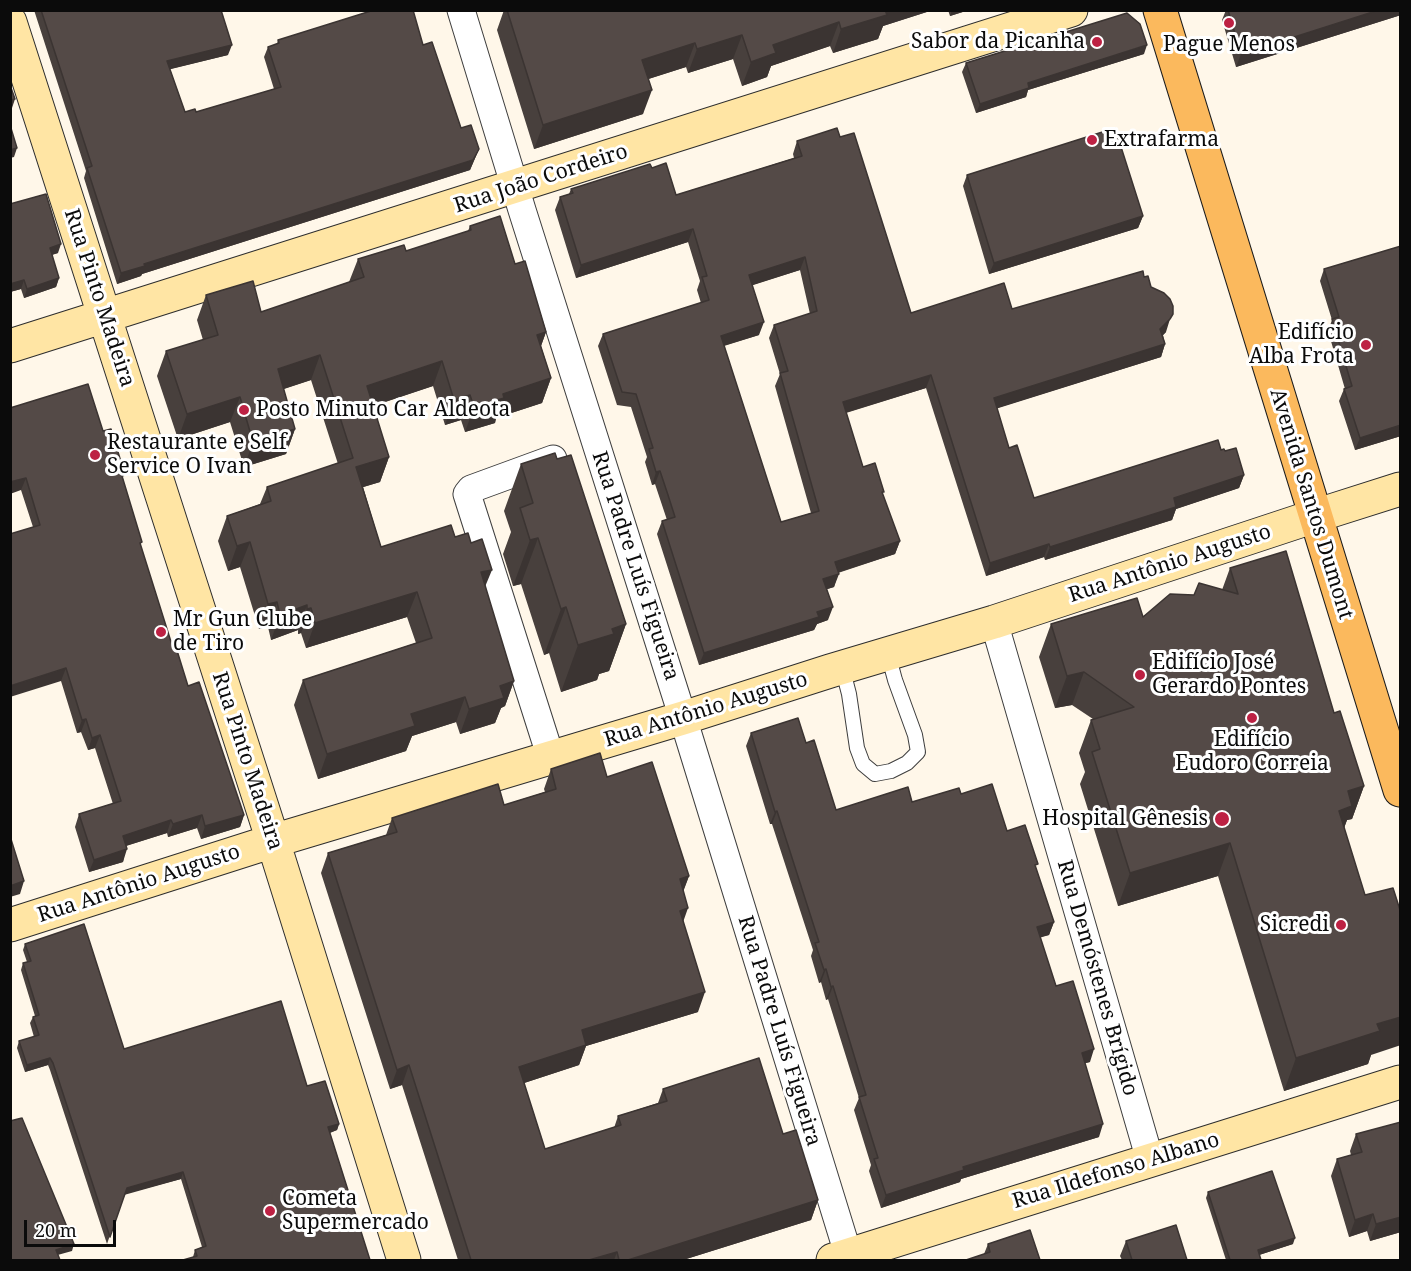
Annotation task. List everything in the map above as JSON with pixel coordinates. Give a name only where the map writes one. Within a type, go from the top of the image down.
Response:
[{"type":"main road","name":"Avenida Santos Dumont","points":[[1160,10],[1401,790]]},
{"type":"street","name":"Rua Padre Luís Figueira","points":[[461,10],[515,188],[684,718],[844,1259]]},
{"type":"street","name":"Rua João Cordeiro","points":[[10,346],[515,188],[1071,10]]},
{"type":"street","name":"Rua Pinto Madeira","points":[[10,22],[273,842],[404,1260]]},
{"type":"street","points":[[551,758],[467,494],[471,489],[557,458]]},
{"type":"street","name":"Rua Antônio Augusto","points":[[10,925],[273,842],[994,622],[1401,489]]},
{"type":"street","name":"Rua Demóstenes Brígido","points":[[994,622],[1150,1160]]},
{"type":"street","name":"Rua Ildefonso Albano","points":[[844,1259],[1401,1082]]},
{"type":"lane","points":[[842,667],[849,694],[857,748],[864,764],[875,774],[891,771],[907,763],[918,752],[915,735],[888,654]]},
{"type":"building","points":[[41,10],[221,10],[232,45],[167,61],[185,112],[195,109],[196,112],[281,87],[268,47],[279,43],[278,40],[374,10],[413,10],[423,45],[432,42],[461,128],[471,125],[479,149],[473,160],[121,273],[87,168],[92,166]]},
{"type":"building","points":[[507,10],[885,10],[887,15],[841,29],[839,22],[773,45],[776,53],[751,62],[742,35],[697,49],[695,43],[642,60],[652,90],[543,125]]},
{"type":"building","points":[[1228,10],[1379,10],[1241,54]]},
{"type":"building","points":[[1127,13],[1140,24],[1147,45],[1028,83],[1029,88],[980,104],[966,63]]},
{"type":"building","points":[[10,85],[15,99],[10,100]]},
{"type":"building","points":[[10,125],[17,148],[10,150]]},
{"type":"building","points":[[837,128],[840,137],[854,133],[911,313],[1004,283],[1012,309],[1143,271],[1144,277],[1148,276],[1151,287],[1164,293],[1170,299],[1173,314],[1160,329],[1165,344],[994,398],[1009,448],[1017,445],[1034,498],[1218,440],[1221,450],[1236,448],[1244,475],[1174,498],[1176,507],[1050,547],[1049,544],[990,563],[931,375],[843,402],[863,467],[875,463],[884,492],[882,492],[900,541],[835,562],[839,574],[823,579],[833,607],[817,612],[819,617],[704,653],[662,521],[675,517],[660,471],[656,472],[649,449],[653,448],[636,394],[622,392],[603,334],[709,300],[702,277],[707,276],[693,229],[581,265],[560,197],[573,193],[571,189],[650,164],[652,168],[666,163],[676,195],[802,156],[797,141]],"holes":[[[805,257],[817,311],[774,325],[788,371],[780,373],[819,511],[781,522],[721,336],[764,322],[749,275]]]},
{"type":"building","points":[[1115,128],[1143,216],[994,263],[967,175]]},
{"type":"building","points":[[46,194],[61,244],[50,248],[59,278],[27,289],[24,280],[10,284],[10,204]]},
{"type":"building","points":[[500,216],[515,264],[525,261],[546,332],[537,335],[551,378],[503,394],[504,398],[474,407],[470,395],[454,400],[442,361],[367,386],[389,457],[356,467],[381,547],[451,525],[455,537],[468,533],[471,543],[482,539],[492,570],[481,572],[514,681],[500,686],[504,698],[469,709],[465,697],[411,714],[415,726],[327,754],[303,680],[432,638],[417,592],[315,623],[311,608],[307,609],[307,605],[280,615],[277,602],[268,604],[250,542],[237,546],[227,516],[271,501],[267,487],[353,458],[320,355],[278,369],[295,429],[253,442],[240,397],[187,414],[166,351],[218,335],[206,295],[253,281],[261,312],[364,277],[358,259],[404,245],[406,251],[471,230],[470,226]]},
{"type":"building","points":[[1401,246],[1401,425],[1360,438],[1344,389],[1352,386],[1332,319],[1339,317],[1324,269]]},
{"type":"building","points":[[88,384],[103,431],[111,429],[125,475],[122,476],[142,542],[140,543],[172,645],[175,644],[188,686],[199,682],[244,815],[205,826],[202,815],[173,824],[171,820],[123,836],[127,849],[94,860],[79,814],[121,801],[100,735],[92,738],[86,719],[82,720],[66,668],[10,686],[10,534],[40,525],[26,478],[10,482],[10,408]]},
{"type":"building","points":[[555,453],[557,459],[571,455],[626,624],[612,629],[614,634],[578,645],[566,607],[561,609],[538,538],[530,540],[520,508],[533,503],[521,464]]},
{"type":"building","points":[[1286,551],[1334,713],[1340,711],[1364,786],[1348,791],[1352,806],[1339,811],[1365,895],[1393,888],[1401,913],[1401,1017],[1377,1024],[1380,1031],[1296,1058],[1230,843],[1130,873],[1092,752],[1100,749],[1091,720],[1134,707],[1084,672],[1067,676],[1051,624],[1137,598],[1143,617],[1170,594],[1194,595],[1199,583],[1238,594],[1230,568]]},
{"type":"building","points":[[798,718],[806,743],[814,740],[836,810],[908,787],[912,802],[959,788],[961,794],[992,784],[1007,831],[1025,825],[1038,864],[1035,865],[1054,922],[1037,927],[1056,986],[1073,981],[1094,1049],[1082,1053],[1103,1124],[963,1167],[964,1170],[886,1195],[874,1159],[878,1158],[859,1097],[866,1095],[833,986],[831,987],[815,943],[819,942],[751,733]]},
{"type":"building","points":[[600,753],[607,777],[652,762],[689,876],[680,879],[688,908],[680,911],[705,992],[582,1030],[586,1045],[519,1067],[545,1149],[621,1125],[618,1116],[667,1101],[663,1089],[759,1058],[783,1134],[796,1130],[818,1200],[628,1260],[619,1260],[617,1252],[589,1260],[471,1260],[409,1065],[397,1070],[328,853],[397,832],[392,818],[498,784],[504,805],[556,789],[551,769]]},
{"type":"building","points":[[10,836],[24,881],[10,886]]},
{"type":"building","points":[[84,924],[124,1049],[281,1001],[307,1086],[325,1081],[339,1124],[328,1127],[370,1260],[183,1260],[197,1256],[195,1250],[206,1246],[183,1172],[127,1188],[110,1237],[53,1063],[50,1058],[27,1065],[19,1041],[39,1035],[33,1017],[39,1015],[23,963],[31,961],[25,944]]},
{"type":"building","points":[[22,1118],[74,1244],[56,1250],[60,1260],[10,1260],[10,1121]]},
{"type":"building","points":[[1401,1122],[1401,1217],[1376,1224],[1373,1214],[1355,1220],[1337,1159],[1362,1152],[1356,1134]]},
{"type":"building","points":[[1272,1171],[1295,1238],[1258,1250],[1261,1260],[1230,1260],[1208,1192]]},
{"type":"building","points":[[1176,1225],[1187,1260],[1132,1260],[1126,1241]]},
{"type":"building","points":[[1030,1230],[1040,1260],[966,1260],[990,1252],[988,1244]]},
{"type":"place","name":"Pague Menos","points":[[1229,23]]},
{"type":"place","name":"Sabor da Picanha","points":[[1097,42]]},
{"type":"place","name":"Extrafarma","points":[[1092,140]]},
{"type":"place","name":"Edifício Alba Frota","points":[[1366,345]]},
{"type":"place","name":"Posto Minuto Car Aldeota","points":[[244,410]]},
{"type":"place","name":"Restaurante e Self Service O Ivan","points":[[95,455]]},
{"type":"place","name":"Mr Gun Clube de Tiro","points":[[161,632]]},
{"type":"place","name":"Edifício José Gerardo Pontes","points":[[1140,675]]},
{"type":"place","name":"Edifício Eudoro Correia","points":[[1252,718]]},
{"type":"place","name":"Hospital Gênesis","points":[[1222,819]]},
{"type":"place","name":"Sicredi","points":[[1341,925]]},
{"type":"place","name":"Cometa Supermercado","points":[[270,1211]]}]
